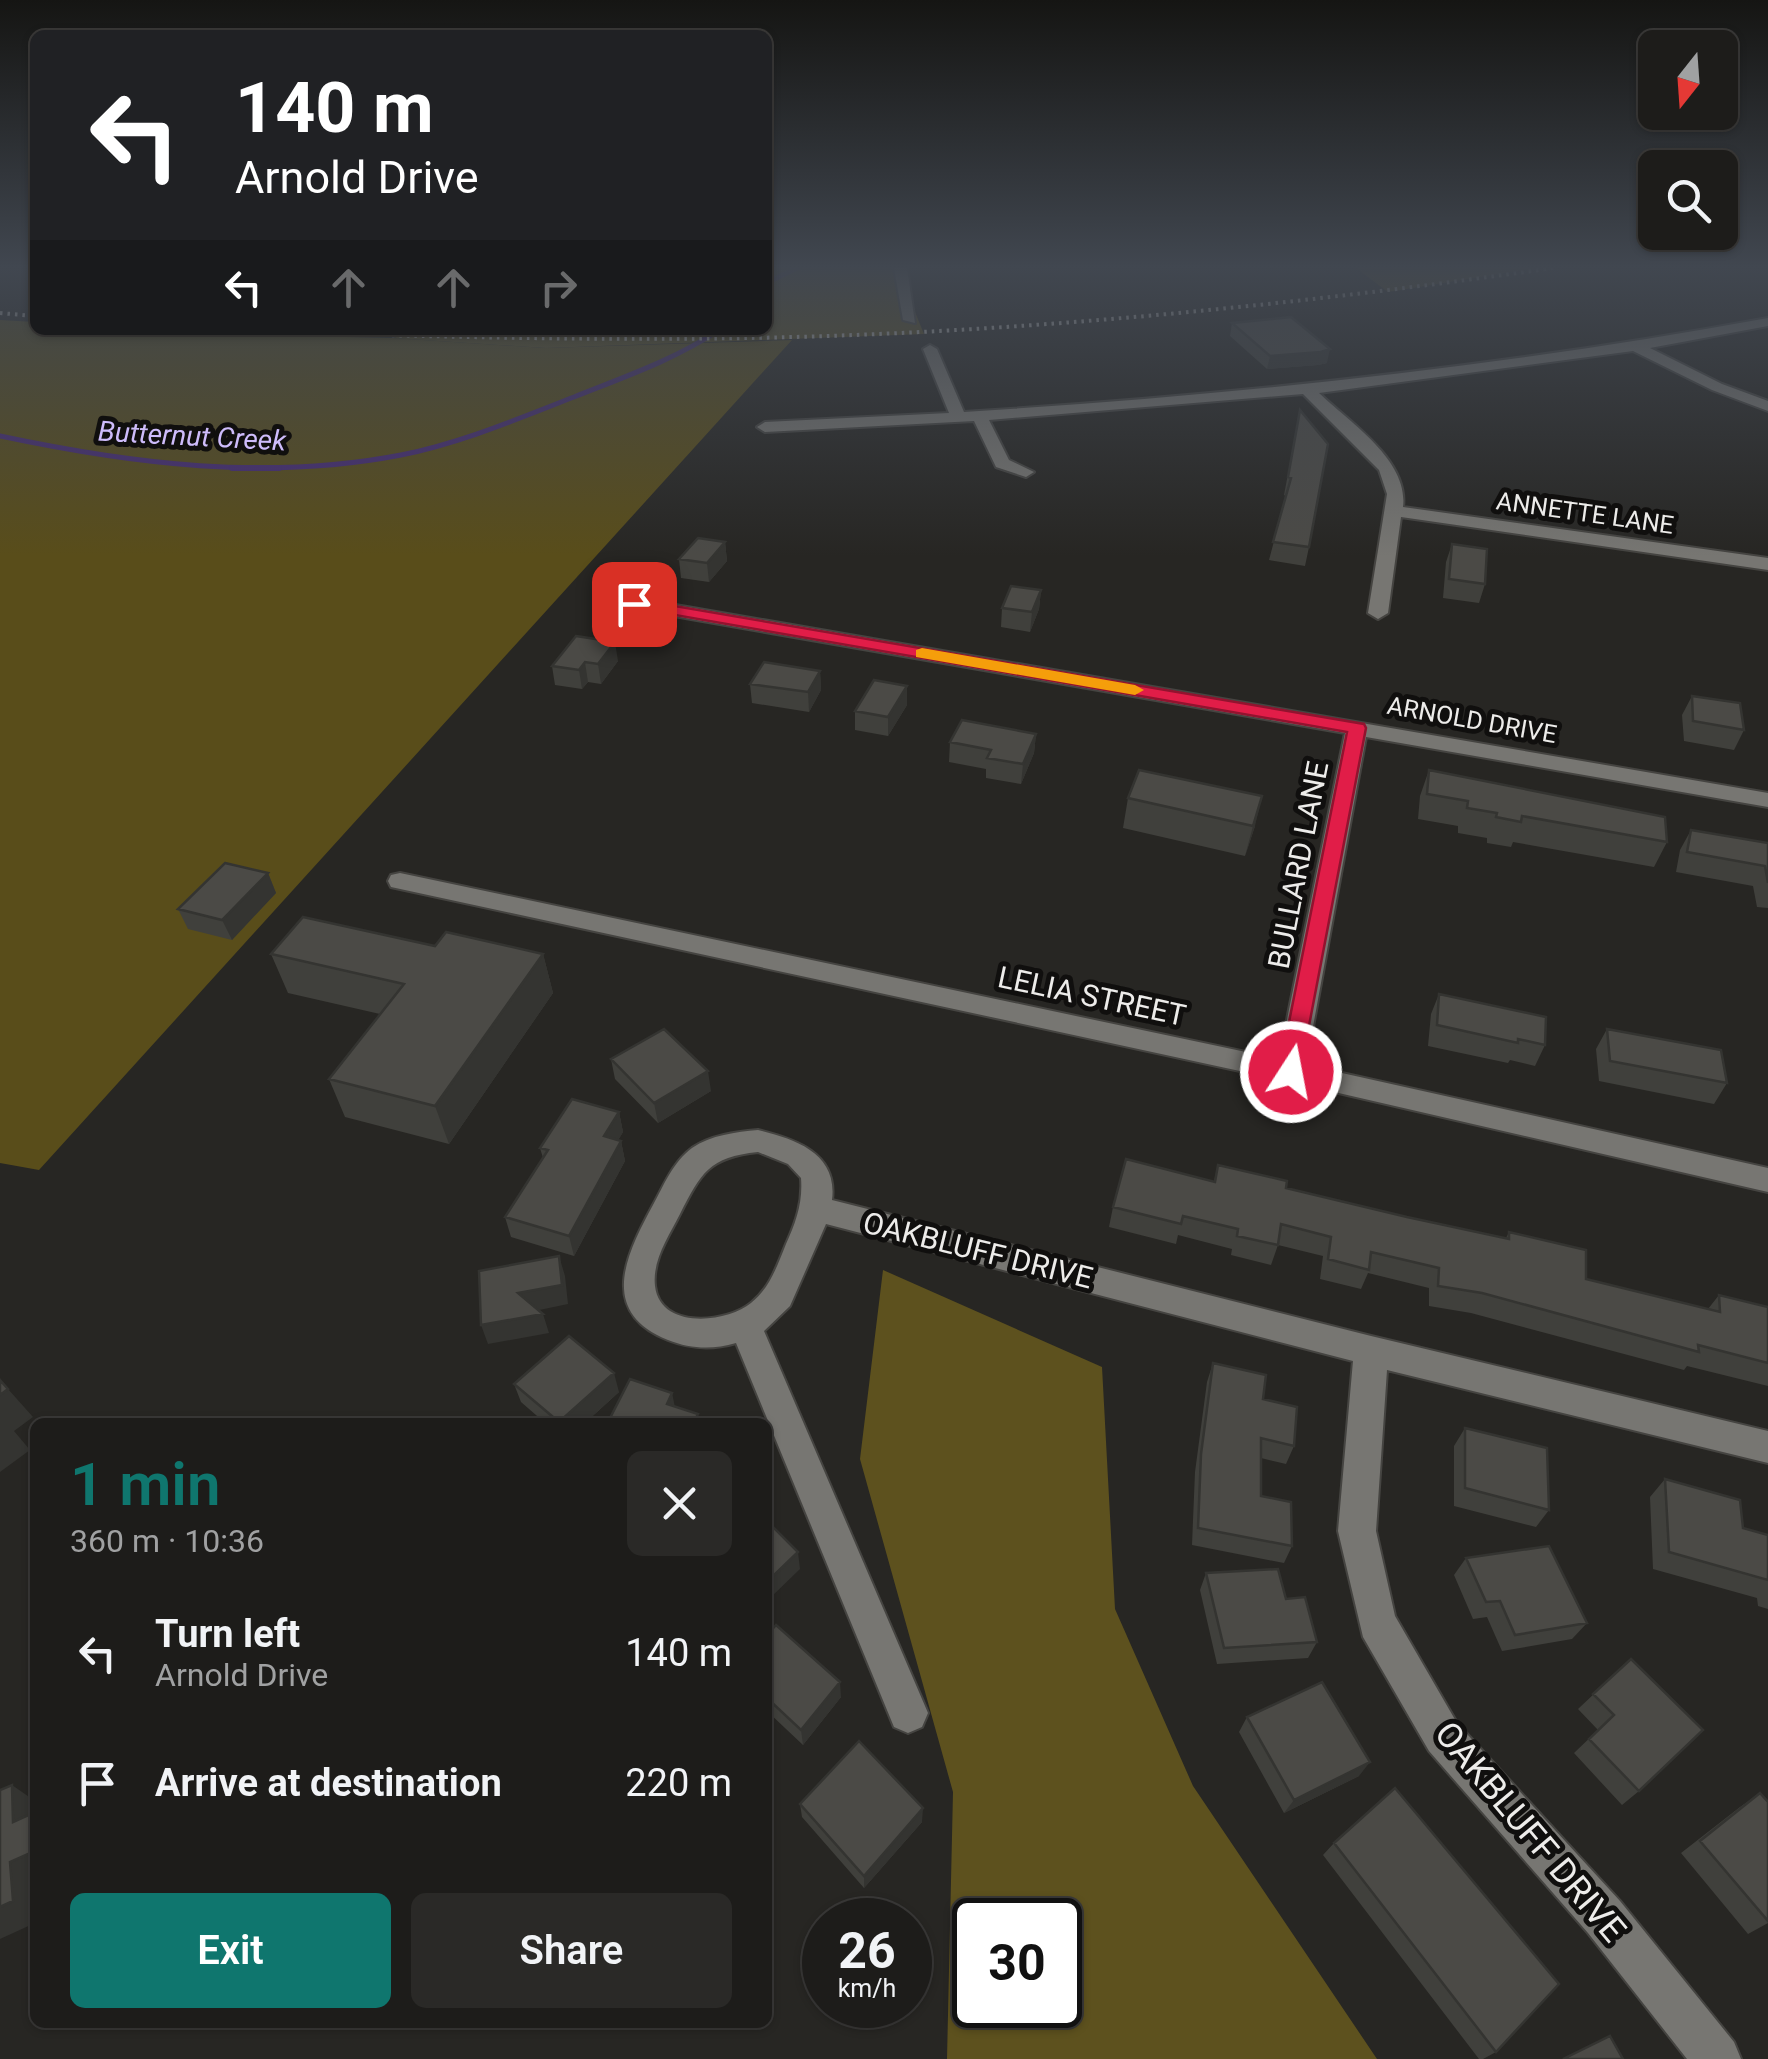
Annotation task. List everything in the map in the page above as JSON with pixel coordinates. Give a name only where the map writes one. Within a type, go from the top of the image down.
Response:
[{"type":"street","points":[[936,364],[959,419]]},
{"type":"street","points":[[765,427],[959,419],[1307,390],[1500,364]]},
{"type":"street","points":[[1669,364],[1716,388],[1768,406]]},
{"type":"street","points":[[1307,390],[1387,468],[1396,494],[1378,613]]},
{"type":"street","points":[[980,417],[1002,463],[1026,472]]},
{"type":"street","name":"ANNETTE LANE","points":[[1394,511],[1768,564]]},
{"type":"street","name":"ARNOLD DRIVE","points":[[634,604],[1768,800]]},
{"type":"street","name":"BULLARD LANE","points":[[1291,1072],[1357,728]]},
{"type":"street","name":"LELIA STREET","points":[[400,881],[1291,1072],[1768,1180]]},
{"type":"street","points":[[736,1143],[780,1146],[811,1168],[819,1184],[818,1209],[775,1301],[744,1325],[721,1333],[685,1330],[654,1316],[642,1299],[637,1279],[640,1260],[688,1171],[715,1150],[736,1143]]},
{"type":"street","name":"OAKBLUFF DRIVE","points":[[818,1209],[1370,1351],[1768,1447]]},
{"type":"street","points":[[744,1325],[908,1713]]},
{"type":"street","name":"OAKBLUFF DRIVE","points":[[1370,1351],[1357,1531],[1378,1622],[1444,1737],[1604,1917],[1717,2059]]},
{"type":"shaded area","points":[[0,364],[770,364],[39,1170],[0,1163]]},
{"type":"shaded area","points":[[883,1270],[1102,1367],[1115,1609],[1193,1786],[1377,2059],[947,2059],[953,1792],[860,1459]]},
{"type":"building","points":[[1300,410],[1328,444],[1309,547],[1273,542],[1291,478],[1288,477]]},
{"type":"building","points":[[698,538],[725,542],[707,563],[679,559]]},
{"type":"building","points":[[1452,544],[1487,549],[1485,584],[1449,579]]},
{"type":"building","points":[[1011,586],[1041,590],[1032,612],[1002,608]]},
{"type":"building","points":[[576,636],[615,642],[598,664],[585,662],[579,670],[552,666]]},
{"type":"building","points":[[764,662],[820,671],[808,692],[750,684]]},
{"type":"building","points":[[874,680],[907,686],[888,717],[855,711]]},
{"type":"building","points":[[1692,696],[1740,703],[1744,730],[1693,721]]},
{"type":"building","points":[[962,720],[1036,734],[1023,764],[987,758],[991,750],[950,742]]},
{"type":"building","points":[[1139,770],[1262,796],[1253,826],[1128,798]]},
{"type":"building","points":[[1429,770],[1665,817],[1667,842],[1522,816],[1521,822],[1496,817],[1497,813],[1467,808],[1468,801],[1427,794]]},
{"type":"building","points":[[1691,830],[1768,843],[1768,883],[1765,866],[1687,852]]},
{"type":"building","points":[[225,863],[268,873],[222,920],[178,909]]},
{"type":"building","points":[[303,917],[435,946],[446,932],[543,954],[435,1106],[329,1079],[404,984],[271,954]]},
{"type":"building","points":[[1439,994],[1546,1017],[1545,1045],[1437,1025]]},
{"type":"building","points":[[664,1029],[708,1071],[654,1103],[611,1059]]},
{"type":"building","points":[[1607,1029],[1721,1050],[1727,1083],[1610,1061]]},
{"type":"building","points":[[572,1099],[619,1112],[604,1136],[621,1141],[569,1236],[505,1217],[548,1150],[540,1148]]},
{"type":"building","points":[[1126,1159],[1215,1182],[1218,1165],[1287,1181],[1286,1188],[1407,1217],[1509,1239],[1509,1232],[1586,1250],[1586,1279],[1720,1312],[1719,1295],[1768,1307],[1768,1363],[1698,1345],[1699,1352],[1482,1293],[1438,1286],[1439,1268],[1371,1252],[1369,1270],[1328,1259],[1331,1237],[1281,1224],[1278,1245],[1237,1236],[1238,1229],[1183,1216],[1181,1224],[1113,1207]]},
{"type":"building","points":[[559,1256],[562,1285],[518,1293],[543,1314],[481,1325],[479,1271]]},
{"type":"building","points":[[569,1336],[614,1373],[563,1418],[554,1418],[514,1384]]},
{"type":"building","points":[[1213,1363],[1266,1375],[1263,1399],[1297,1407],[1294,1446],[1261,1438],[1261,1496],[1291,1502],[1292,1546],[1198,1528],[1201,1454]]},
{"type":"building","points":[[630,1379],[672,1393],[667,1404],[698,1414],[696,1418],[610,1418]]},
{"type":"building","points":[[1465,1428],[1547,1448],[1549,1510],[1465,1488]]},
{"type":"building","points":[[1665,1479],[1740,1500],[1743,1528],[1768,1535],[1768,1580],[1669,1552]]},
{"type":"building","points":[[772,1526],[798,1552],[772,1577]]},
{"type":"building","points":[[1549,1546],[1587,1623],[1515,1635],[1500,1601],[1486,1602],[1466,1558]]},
{"type":"building","points":[[1278,1569],[1286,1599],[1305,1597],[1317,1642],[1224,1648],[1206,1573]]},
{"type":"building","points":[[776,1625],[840,1682],[801,1730],[772,1703],[772,1630]]},
{"type":"building","points":[[1631,1659],[1703,1730],[1639,1791],[1589,1739],[1614,1715],[1593,1694]]},
{"type":"building","points":[[1322,1682],[1370,1762],[1294,1800],[1247,1717]]},
{"type":"building","points":[[859,1741],[923,1808],[864,1876],[800,1804]]},
{"type":"building","points":[[12,1785],[13,1822],[30,1814],[30,1853],[10,1862],[13,1901],[0,1907],[0,1790]]},
{"type":"building","points":[[1395,1788],[1559,1984],[1496,2052],[1334,1843]]},
{"type":"building","points":[[1760,1793],[1768,1802],[1768,1921],[1700,1841]]},
{"type":"building","points":[[1610,2036],[1623,2059],[1563,2059]]},
{"type":"waterway","name":"Butternut Creek","points":[[250,468],[351,463],[423,450],[489,430],[654,364]]},
{"type":"waterway","name":"Butternut Creek","points":[[0,436],[150,461],[250,468]]},
{"type":"waterway","name":"Butternut Creek","points":[[232,468],[250,468]]},
{"type":"waterway","name":"Butternut Creek","points":[[250,468],[279,468]]},
{"type":"slow traffic","points":[[922,653],[1135,690]]},
{"type":"route","points":[[634,604],[1357,728],[1291,1072]]}]
